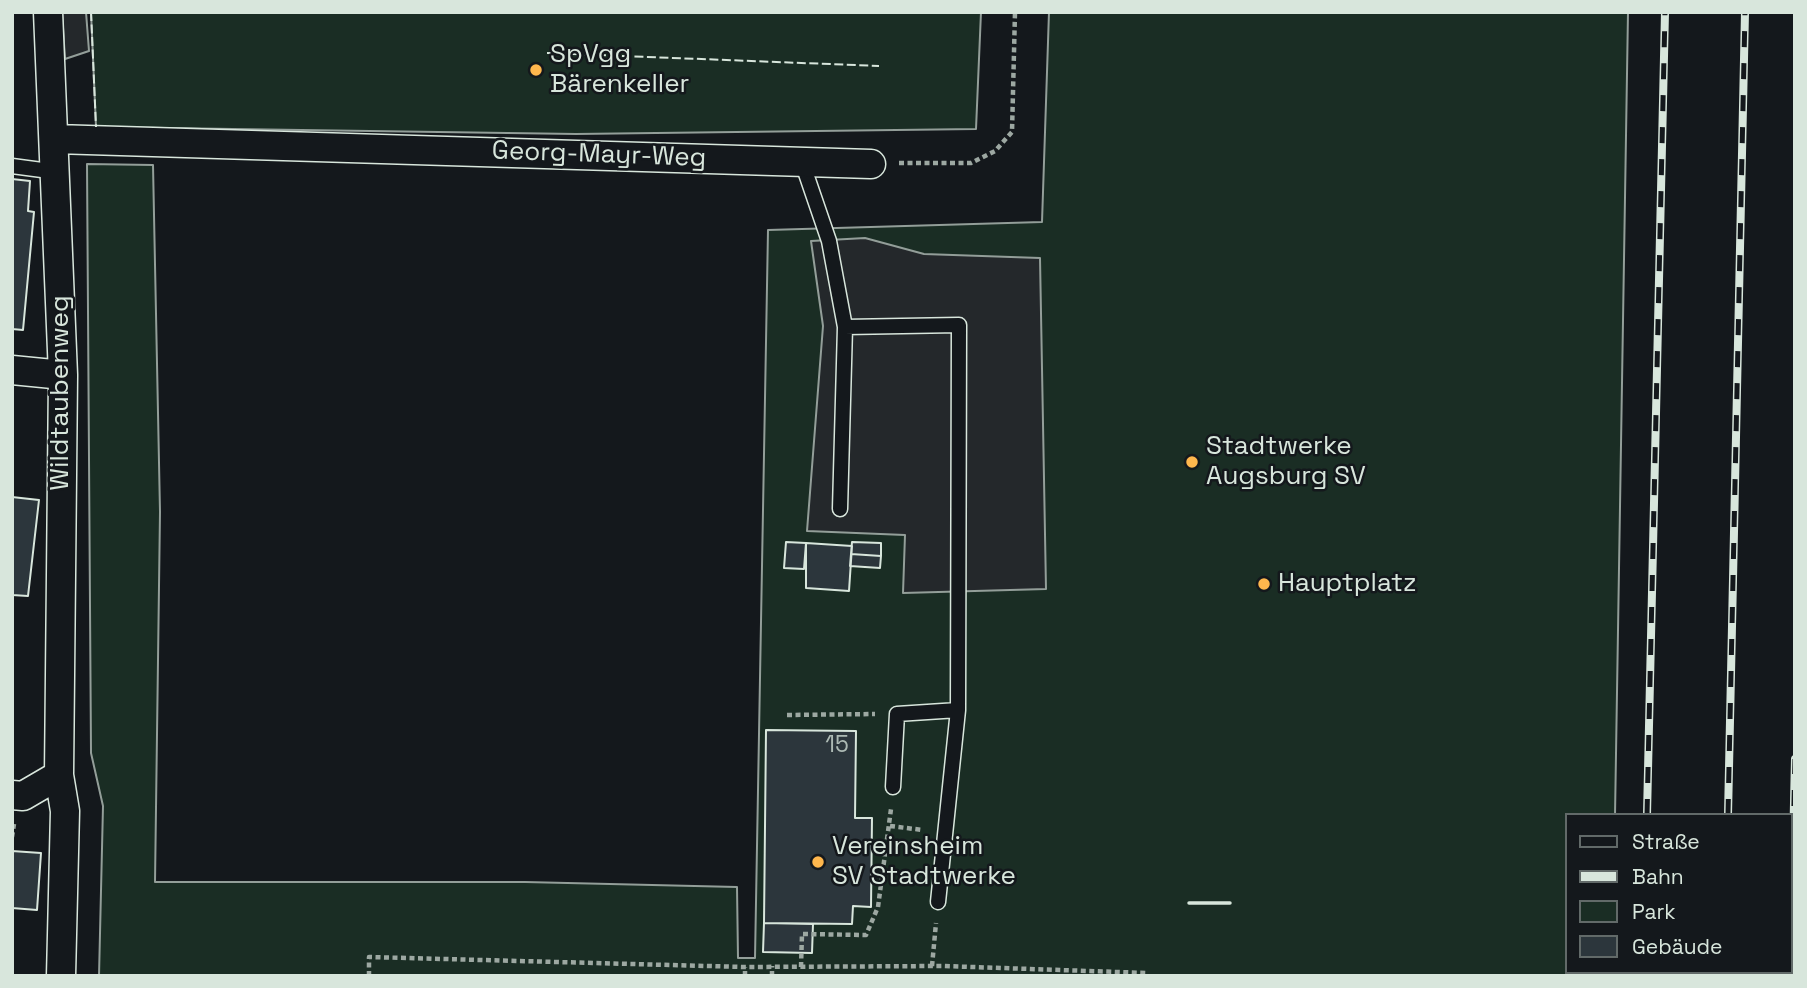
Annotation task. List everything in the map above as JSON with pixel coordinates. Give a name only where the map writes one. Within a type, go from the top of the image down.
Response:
[{"type":"street","name":"Wildtaubenweg","points":[[48,12],[57,172],[63,375],[59,775],[65,811],[61,976]]},
{"type":"street","name":"Georg-Mayr-Weg","points":[[55,139],[871,164]]},
{"type":"street","points":[[12,370],[63,375]]},
{"type":"street","points":[[12,795],[23,796],[59,775]]},
{"type":"lane","points":[[802,162],[829,241],[845,327],[840,509]]},
{"type":"lane","points":[[12,166],[57,172]]},
{"type":"lane","points":[[845,327],[959,326],[958,710],[937,902]]},
{"type":"lane","points":[[893,787],[897,714],[958,710]]},
{"type":"path","points":[[871,164],[971,163],[995,152],[1012,132],[1015,12]]},
{"type":"path","points":[[787,715],[897,714]]},
{"type":"path","points":[[801,967],[802,934],[866,935],[878,908],[893,787]]},
{"type":"path","points":[[890,826],[932,831]]},
{"type":"path","points":[[932,966],[937,902]]},
{"type":"path","points":[[369,976],[369,957],[745,967],[932,966],[1147,973],[1147,976]]},
{"type":"path","points":[[772,966],[772,976]]},
{"type":"path","points":[[745,967],[745,976]]},
{"type":"green space","name":"SpVgg Bärenkeller","points":[[91,12],[981,12],[976,129],[576,134],[96,127]]},
{"type":"green space","name":"Stadtwerke Augsburg SV","points":[[1049,12],[1628,12],[1615,813],[1566,813],[1566,974],[1612,976],[99,976],[103,806],[91,753],[87,164],[153,165],[160,512],[155,882],[525,882],[737,887],[738,958],[755,958],[768,230],[1042,222]]},
{"type":"shaded area","points":[[62,12],[86,12],[89,51],[65,59]]},
{"type":"shaded area","points":[[865,238],[924,254],[1040,258],[1046,589],[903,593],[905,535],[807,531],[823,326],[811,241]]},
{"type":"building","points":[[12,179],[30,181],[28,211],[34,212],[23,330],[12,329]]},
{"type":"building","points":[[12,497],[39,500],[28,596],[12,595]]},
{"type":"building","points":[[786,542],[806,543],[804,569],[784,568]]},
{"type":"building","points":[[852,542],[881,543],[881,556],[851,554]]},
{"type":"building","points":[[806,543],[852,546],[849,591],[806,588]]},
{"type":"building","points":[[851,554],[881,556],[880,568],[850,566]]},
{"type":"building","name":"Vereinsheim SV Stadtwerke","points":[[766,730],[856,731],[855,818],[872,818],[871,907],[853,906],[852,924],[764,923]]},
{"type":"building","points":[[12,851],[41,853],[37,910],[12,908]]},
{"type":"building","points":[[764,923],[813,924],[812,953],[763,952]]},
{"type":"railway","points":[[1647,813],[1665,12]]},
{"type":"railway","points":[[1728,813],[1745,12]]},
{"type":"railway","points":[[1793,846],[1795,759]]},
{"type":"fence","points":[[91,12],[96,127]]},
{"type":"fence","points":[[547,53],[879,66]]},
{"type":"wall","points":[[1189,903],[1230,903]]},
{"type":"place","name":"SpVgg Bärenkeller","points":[[536,70]]},
{"type":"place","name":"Stadtwerke Augsburg SV","points":[[1192,462]]},
{"type":"place","name":"Hauptplatz","points":[[1264,584]]},
{"type":"place","name":"Vereinsheim SV Stadtwerke","points":[[818,862]]}]
